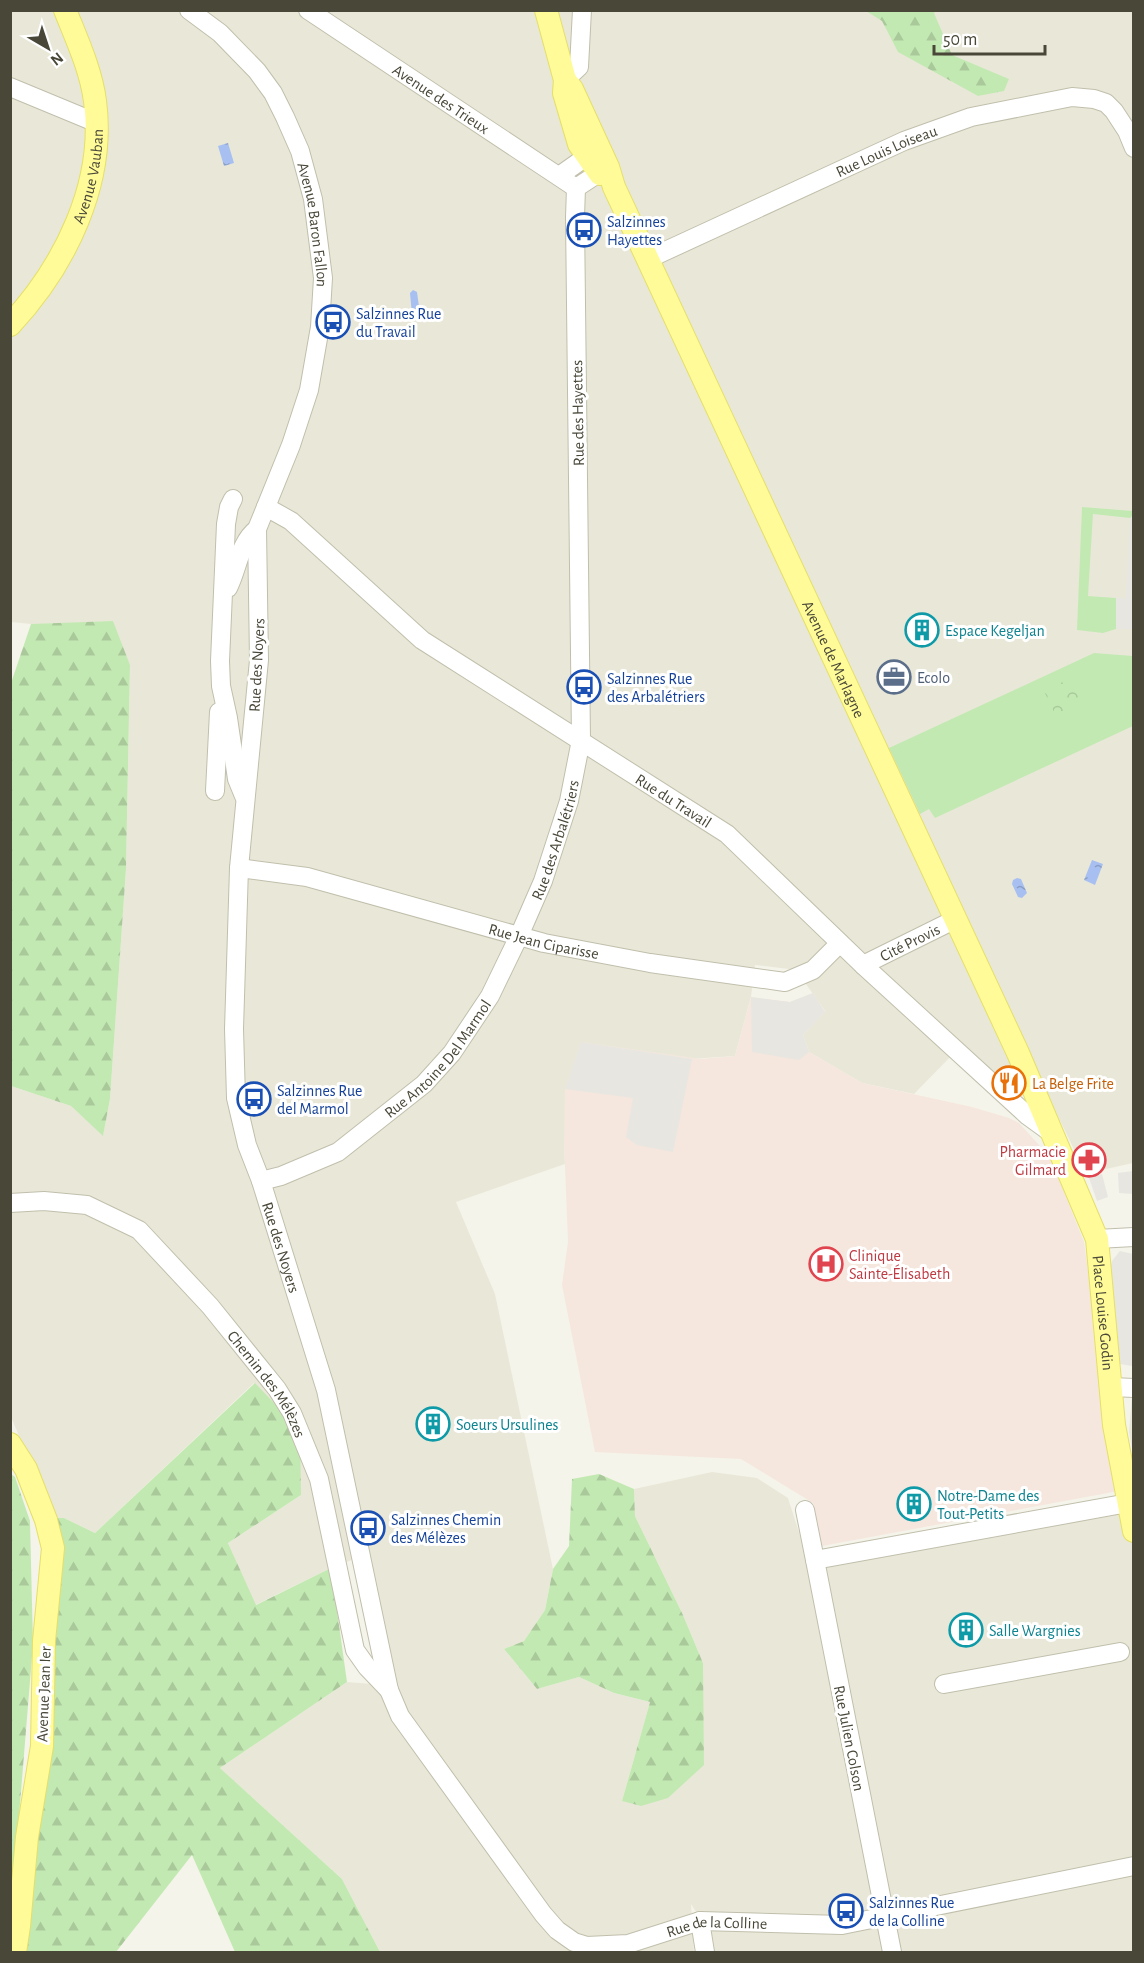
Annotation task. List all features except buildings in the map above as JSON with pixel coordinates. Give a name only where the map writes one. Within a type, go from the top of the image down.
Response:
[{"type":"main road","name":"Avenue Vauban","points":[[10,325],[48,279],[66,245],[90,186],[97,123],[95,100],[84,56],[65,10]]},
{"type":"main road","name":"Avenue de Marlagne","points":[[546,10],[565,80],[564,93],[579,144],[602,171],[648,259],[1018,1053],[1050,1132]]},
{"type":"main road","name":"Place Louise Godin","points":[[1050,1132],[1097,1239],[1123,1387],[1114,1425],[1134,1531]]},
{"type":"main road","name":"Avenue Jean Ier","points":[[10,1444],[26,1469],[46,1520],[52,1548],[44,1641],[42,1746],[27,1837],[15,1953]]},
{"type":"street","name":"Avenue Baron Fallon","points":[[189,10],[220,33],[257,71],[273,93],[300,151],[313,200],[323,278],[320,327],[309,390],[291,445],[266,507]]},
{"type":"street","name":"Avenue des Trieux","points":[[308,10],[576,188]]},
{"type":"street","points":[[565,80],[579,67],[582,10]]},
{"type":"street","points":[[10,87],[97,123]]},
{"type":"street","name":"Rue Louis Loiseau","points":[[648,259],[904,141],[971,117],[1072,97],[1094,99],[1106,103],[1114,111],[1130,140]]},
{"type":"street","points":[[559,176],[602,171]]},
{"type":"street","points":[[576,188],[602,171]]},
{"type":"street","name":"Rue des Hayettes","points":[[576,188],[581,740]]},
{"type":"street","name":"Rue des Noyers","points":[[215,791],[226,524],[233,499]]},
{"type":"street","name":"Rue des Noyers","points":[[224,596],[235,574],[244,544],[257,529],[266,507]]},
{"type":"street","name":"Rue du Travail","points":[[266,507],[291,520],[422,640],[727,834],[863,965],[1028,1116],[1050,1132]]},
{"type":"street","name":"Rue des Noyers","points":[[257,529],[259,660],[239,868],[234,1029],[236,1098],[247,1145],[261,1181],[326,1390],[389,1690]]},
{"type":"street","name":"Rue des Noyers","points":[[221,687],[237,778],[246,800]]},
{"type":"street","name":"Rue des Arbalétriers","points":[[519,936],[543,881],[569,801],[581,740]]},
{"type":"street","name":"Rue Jean Ciparisse","points":[[239,868],[307,877],[544,943],[650,963],[785,982],[813,970],[840,943]]},
{"type":"street","name":"Cité Provis","points":[[863,965],[956,919]]},
{"type":"street","name":"Rue Antoine Del Marmol","points":[[261,1181],[280,1176],[338,1152],[424,1084],[452,1053],[490,996],[519,936]]},
{"type":"street","name":"Chemin des Mélèzes","points":[[10,1203],[44,1201],[87,1205],[139,1230],[210,1306],[277,1389],[292,1413],[318,1479],[355,1650],[367,1667],[389,1690]]},
{"type":"street","name":"Place Louise Godin","points":[[1097,1239],[1134,1237]]},
{"type":"street","points":[[815,1560],[1128,1503]]},
{"type":"street","name":"Rue Julien Colson","points":[[805,1510],[892,1953]]},
{"type":"street","points":[[944,1684],[1120,1652]]},
{"type":"street","name":"Rue de la Colline","points":[[389,1690],[400,1716],[543,1914],[557,1930],[574,1942],[587,1946],[628,1944],[700,1921],[842,1925],[1134,1866]]},
{"type":"street","points":[[700,1921],[705,1953]]},
{"type":"shaded area","points":[[10,11],[1133,11],[1133,1163],[1097,1171],[1087,1170],[1081,1164],[1042,1083],[1012,1094],[960,1047],[914,1094],[862,1083],[809,1052],[803,1035],[825,1011],[796,970],[755,965],[751,997],[735,1056],[692,1059],[564,1142],[565,1164],[456,1202],[495,1294],[553,1569],[545,1610],[524,1641],[504,1649],[537,1689],[579,1677],[614,1693],[650,1702],[622,1801],[703,1663],[683,1615],[635,1516],[634,1489],[712,1472],[757,1478],[788,1498],[804,1548],[832,1564],[1133,1508],[1133,1952],[714,1952],[713,1939],[691,1904],[694,1952],[380,1952],[342,1879],[220,1768],[347,1682],[398,1686],[365,1555],[331,1568],[255,1605],[228,1543],[301,1495],[254,1383],[95,1533],[64,1518],[54,1518],[11,1417],[11,1086],[71,1106],[103,1135],[110,1099],[126,869],[130,665],[31,624],[11,622]]},
{"type":"shaded area","points":[[1133,515],[1133,629],[1116,629],[1116,598],[1126,598],[1130,519]]},
{"type":"shaded area","name":"Clinique Sainte-Élisabeth","points":[[813,993],[825,1012],[803,1035],[809,1052],[862,1083],[972,1107],[1009,1118],[1019,1123],[1050,1157],[1084,1242],[1103,1379],[1124,1490],[822,1546],[813,1503],[741,1459],[595,1452],[562,1285],[568,1242],[564,1142],[565,1089],[581,1042],[700,1059],[735,1056],[751,997],[790,1002]]},
{"type":"shaded area","points":[[813,993],[825,1012],[803,1035],[809,1052],[799,1060],[752,1052],[751,997],[790,1002]]},
{"type":"shaded area","points":[[581,1042],[692,1059],[673,1152],[637,1145],[626,1137],[633,1098],[565,1089]]},
{"type":"shaded area","points":[[1133,1171],[1133,1194],[1119,1193],[1118,1173]]},
{"type":"shaded area","points":[[1102,1174],[1108,1197],[1097,1201],[1089,1178]]},
{"type":"shaded area","points":[[1120,1251],[1133,1254],[1134,1349],[1132,1366],[1120,1364],[1110,1270],[1112,1261]]},
{"type":"shaded area","points":[[1133,1384],[1133,1454],[1129,1432]]},
{"type":"green space","points":[[866,11],[936,11],[934,13],[952,55],[1009,79],[1004,91],[978,96],[898,52],[882,21]]},
{"type":"green space","points":[[1082,507],[1133,511],[1130,518],[1093,514],[1088,596],[1116,598],[1116,629],[1103,633],[1077,630]]},
{"type":"green space","points":[[113,621],[130,665],[126,869],[110,1099],[103,1136],[71,1106],[11,1086],[10,686],[31,624]]},
{"type":"green space","points":[[1094,653],[1133,656],[1133,726],[935,818],[929,809],[920,814],[889,748]]},
{"type":"green space","points":[[1075,676],[1087,704],[1057,718],[1044,691]]},
{"type":"green space","points":[[255,1383],[300,1430],[301,1495],[228,1543],[256,1605],[331,1568],[347,1682],[220,1768],[342,1879],[380,1952],[235,1952],[192,1855],[116,1952],[23,1952],[54,1518],[64,1518],[95,1533]]},
{"type":"green space","points":[[11,1474],[15,1477],[30,1521],[33,1644],[16,1853],[11,1883]]},
{"type":"green space","points":[[599,1474],[634,1489],[635,1516],[683,1615],[703,1663],[704,1765],[668,1798],[641,1806],[622,1801],[650,1702],[614,1693],[579,1677],[537,1689],[504,1649],[524,1641],[545,1610],[553,1569],[569,1546],[572,1479]]},
{"type":"water","points":[[228,143],[234,163],[224,166],[218,146]]},
{"type":"water","points":[[413,290],[417,292],[420,314],[412,315],[410,293]]},
{"type":"water","points":[[1092,860],[1103,864],[1095,885],[1084,880]]},
{"type":"water","points":[[1017,878],[1021,879],[1027,893],[1022,898],[1018,897],[1012,884]]},
{"type":"place","name":"Salzinnes Hayettes","points":[[584,230]]},
{"type":"place","name":"Salzinnes Rue du Travail","points":[[333,322]]},
{"type":"place","name":"Espace Kegeljan","points":[[922,630]]},
{"type":"place","name":"Ecolo","points":[[894,677]]},
{"type":"place","name":"Salzinnes Rue des Arbalétriers","points":[[584,687]]},
{"type":"place","name":"La Belge Frite","points":[[1009,1083]]},
{"type":"place","name":"Salzinnes Rue del Marmol","points":[[254,1099]]},
{"type":"place","name":"Pharmacie Gilmard","points":[[1089,1160]]},
{"type":"place","name":"Clinique Sainte-Élisabeth","points":[[826,1264]]},
{"type":"place","name":"Soeurs Ursulines","points":[[433,1424]]},
{"type":"place","name":"Notre-Dame des Tout-Petits","points":[[914,1504]]},
{"type":"place","name":"Salzinnes Chemin des Mélèzes","points":[[368,1528]]},
{"type":"place","name":"Salle Wargnies","points":[[966,1630]]},
{"type":"place","name":"Salzinnes Rue de la Colline","points":[[846,1911]]}]
